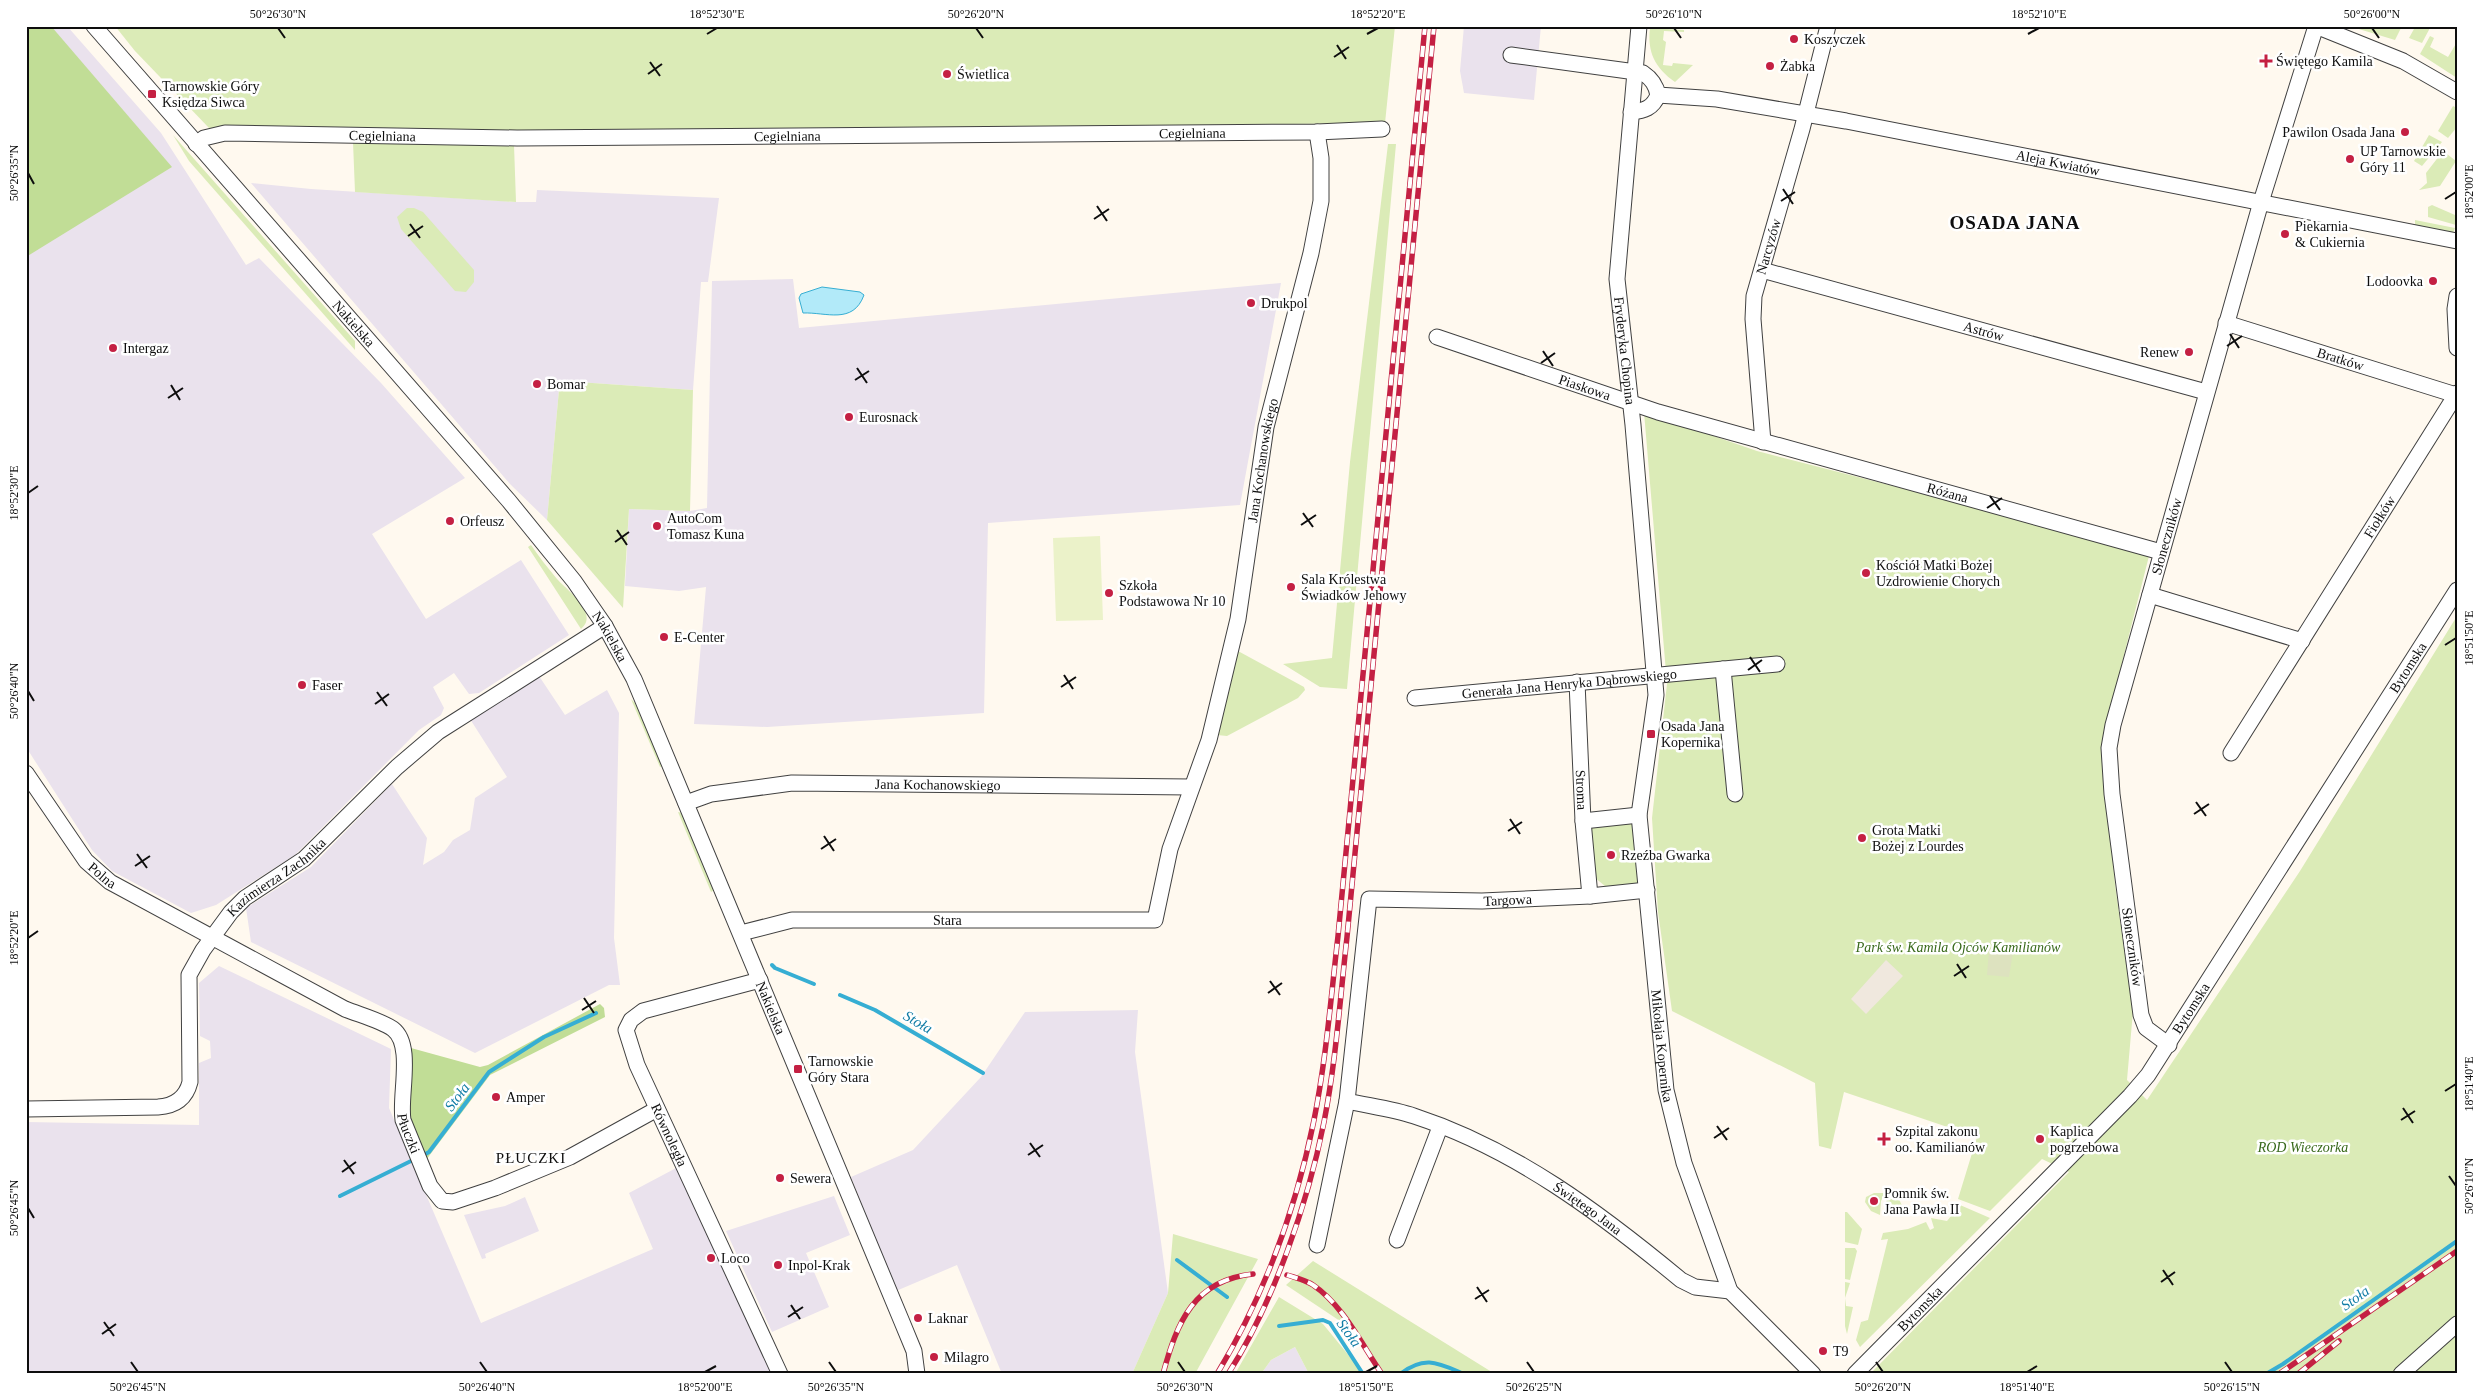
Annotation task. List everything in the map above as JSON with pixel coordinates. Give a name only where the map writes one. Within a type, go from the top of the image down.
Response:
[{"type":"street","name":"Nakielska","points":[[94,26],[509,501],[574,581],[605,626],[634,679],[741,933],[914,1352],[917,1374]]},
{"type":"street","name":"Fryderyka Chopina","points":[[1639,26],[1617,279],[1655,674]]},
{"type":"street","name":"Narcyzów","points":[[1763,442],[1753,319],[1754,296],[1806,114],[1828,26]]},
{"type":"street","name":"Słoneczników","points":[[2168,1045],[2146,1028],[2141,1015],[2112,794],[2109,748],[2113,725],[2206,392],[2261,202],[2316,26],[2403,61],[2457,92]]},
{"type":"street","points":[[1511,55],[1643,74],[1651,79],[1657,88],[1658,95],[1650,107],[1641,111],[1631,112]]},
{"type":"street","name":"Aleja Kwiatów","points":[[1658,95],[1717,99],[1806,114],[2457,241]]},
{"type":"street","name":"Cegielniana","points":[[196,144],[204,138],[224,133],[517,138],[1317,132],[1382,129]]},
{"type":"street","name":"Jana Kochanowskiego","points":[[1155,920],[1170,849],[1191,787],[1210,740],[1238,619],[1266,427],[1321,201],[1321,158],[1317,132]]},
{"type":"street","name":"Astrów","points":[[1762,270],[2206,392]]},
{"type":"street","points":[[2457,296],[2454,309],[2457,348]]},
{"type":"street","name":"Bratków","points":[[2226,323],[2456,394]]},
{"type":"street","name":"Piaskowa","points":[[1437,337],[1630,403],[1763,442]]},
{"type":"street","name":"Fiołków","points":[[2231,753],[2456,394]]},
{"type":"street","name":"Różana","points":[[1763,442],[2161,552]]},
{"type":"street","name":"Bytomska","points":[[1855,1374],[2130,1096],[2168,1045],[2457,590]]},
{"type":"street","points":[[2150,595],[2302,641]]},
{"type":"street","name":"Kazimierza Zachnika","points":[[26,1109],[166,1107],[178,1101],[188,1090],[190,1082],[190,975],[194,965],[231,912],[245,898],[304,859],[397,767],[432,737],[605,626]]},
{"type":"street","name":"Generała Jana Henryka Dąbrowskiego","points":[[1415,698],[1777,664]]},
{"type":"street","points":[[1723,669],[1735,794]]},
{"type":"street","name":"Mikołaja Kopernika","points":[[1655,674],[1656,695],[1639,815],[1666,1090],[1684,1163],[1730,1291],[1813,1374]]},
{"type":"street","name":"Stroma","points":[[1577,682],[1583,821],[1590,896]]},
{"type":"street","name":"Polna","points":[[26,773],[76,848],[102,876],[123,890],[213,938]]},
{"type":"street","name":"Jana Kochanowskiego","points":[[686,803],[711,794],[792,783],[1191,787]]},
{"type":"street","points":[[1583,821],[1639,815]]},
{"type":"street","name":"Targowa","points":[[1348,1102],[1369,899],[1482,901],[1590,896],[1647,890]]},
{"type":"street","name":"Stara","points":[[741,933],[792,920],[1155,920]]},
{"type":"street","name":"Płuczki","points":[[213,938],[345,1009],[379,1023],[396,1033],[404,1047],[401,1109],[406,1132],[437,1197],[442,1201],[453,1202],[495,1188],[570,1157],[656,1109]]},
{"type":"street","name":"Równoległa","points":[[760,980],[643,1011],[628,1023],[626,1030],[628,1042],[656,1109],[780,1374]]},
{"type":"street","points":[[1317,1244],[1348,1102]]},
{"type":"street","name":"Świętego Jana","points":[[1348,1102],[1414,1116],[1545,1178],[1620,1230],[1681,1280],[1695,1287],[1730,1291]]},
{"type":"street","points":[[1398,1240],[1440,1127]]},
{"type":"street","points":[[2401,1374],[2457,1324]]},
{"type":"shaded area","points":[[26,26],[67,26],[161,133],[246,265],[259,258],[381,383],[465,478],[372,534],[426,619],[521,560],[569,635],[479,693],[469,694],[454,673],[433,687],[444,708],[441,715],[419,730],[295,855],[216,905],[191,913],[112,871],[92,850],[26,747]]},
{"type":"shaded area","points":[[1464,26],[1541,26],[1534,100],[1464,93],[1460,71]]},
{"type":"shaded area","points":[[251,183],[311,189],[516,202],[536,202],[537,190],[719,198],[708,282],[701,282],[693,390],[578,382],[559,390],[547,520],[510,484]]},
{"type":"shaded area","points":[[793,279],[799,328],[1281,283],[1240,505],[988,523],[984,713],[767,727],[694,724],[706,587],[679,591],[625,586],[629,509],[690,511],[707,508],[712,281]]},
{"type":"shaded area","points":[[539,676],[565,715],[607,690],[619,713],[614,938],[620,985],[609,985],[475,1053],[251,942],[246,908],[311,867],[392,784],[427,838],[423,865],[444,852],[453,840],[470,830],[475,798],[507,777],[470,719]]},
{"type":"shaded area","points":[[1886,960],[1903,976],[1866,1014],[1851,999]]},
{"type":"shaded area","points":[[219,966],[391,1049],[389,1108],[481,1323],[653,1249],[629,1193],[678,1167],[774,1374],[26,1374],[26,1122],[199,1125],[199,1063],[211,1058],[210,1041],[200,1036],[199,983]]},
{"type":"shaded area","points":[[1138,1010],[1135,1052],[1168,1293],[1132,1374],[1002,1374],[957,1265],[896,1291],[851,1177],[913,1150],[981,1077],[1025,1012]]},
{"type":"shaded area","points":[[834,1196],[850,1235],[806,1253],[829,1307],[772,1332],[726,1231]]},
{"type":"shaded area","points":[[525,1197],[539,1231],[485,1254],[486,1258],[482,1259],[464,1215],[505,1206]]},
{"type":"shaded area","points":[[1295,1347],[1309,1374],[1261,1374],[1271,1360]]},
{"type":"green space","points":[[26,26],[51,26],[172,167],[26,257]]},
{"type":"green space","points":[[115,26],[1395,26],[1385,123],[623,131],[210,129],[135,51]]},
{"type":"green space","points":[[2349,26],[2402,26],[2395,40]]},
{"type":"green space","points":[[2408,26],[2431,26],[2422,43],[2409,38],[2414,29]]},
{"type":"green space","points":[[1650,28],[1684,30],[1684,32],[1664,31],[1663,40],[1666,42],[1663,65],[1672,66],[1673,63],[1693,65],[1675,82],[1662,71],[1654,59],[1650,45]]},
{"type":"green space","points":[[2430,36],[2434,38],[2430,47],[2448,57],[2457,42],[2457,78],[2420,54]]},
{"type":"green space","points":[[2453,106],[2457,108],[2457,127],[2448,138],[2438,131]]},
{"type":"green space","points":[[173,135],[355,341],[355,350],[189,161]]},
{"type":"green space","points":[[2429,135],[2442,142],[2422,166],[2414,161]]},
{"type":"green space","points":[[353,142],[514,145],[516,202],[355,192]]},
{"type":"green space","points":[[1388,144],[1396,144],[1347,689],[1320,687],[1283,664],[1332,658],[1350,462]]},
{"type":"green space","points":[[2443,151],[2456,161],[2440,186],[2419,190],[2427,183],[2426,173]]},
{"type":"green space","points":[[2432,205],[2455,215],[2456,225],[2428,217],[2428,207]]},
{"type":"green space","points":[[407,208],[414,208],[423,212],[474,270],[474,282],[466,292],[455,291],[401,229],[397,217]]},
{"type":"green space","points":[[2415,220],[2455,228],[2453,233],[2415,225]]},
{"type":"green space","points":[[578,382],[693,390],[690,511],[629,509],[623,608],[547,520],[559,390]]},
{"type":"green space","points":[[1644,412],[1757,451],[2150,552],[2102,742],[2115,884],[2133,1011],[2127,1080],[2147,1100],[2300,871],[2457,616],[2457,1374],[1870,1374],[2069,1172],[2042,1159],[1990,1211],[1958,1199],[1977,1137],[1844,1092],[1831,1149],[1819,1146],[1815,1083],[1672,1011],[1658,912],[1652,818],[1667,684]]},
{"type":"green space","points":[[1100,536],[1103,620],[1056,621],[1053,538]]},
{"type":"green space","points":[[531,545],[557,579],[580,602],[587,616],[586,623],[581,629],[528,547]]},
{"type":"green space","points":[[1238,651],[1304,687],[1305,690],[1298,698],[1227,736],[1217,735]]},
{"type":"green space","points":[[631,699],[635,703],[663,766],[660,767]]},
{"type":"green space","points":[[678,812],[682,813],[714,890],[711,892]]},
{"type":"green space","points":[[1628,822],[1635,825],[1639,882],[1635,886],[1605,886],[1594,877],[1590,825]]},
{"type":"green space","points":[[1998,944],[2006,945],[2013,952],[2009,977],[1987,975],[1989,950]]},
{"type":"green space","points":[[600,1004],[604,1008],[605,1017],[490,1075],[426,1160],[407,1115],[412,1076],[411,1048],[480,1067],[488,1065]]},
{"type":"green space","points":[[1874,1193],[1885,1193],[1881,1201],[1880,1215],[1871,1211],[1865,1202],[1866,1197]]},
{"type":"green space","points":[[1888,1194],[1899,1199],[1903,1208],[1899,1214],[1883,1216]]},
{"type":"green space","points":[[1960,1205],[1990,1218],[1860,1347],[1856,1340],[1861,1322],[1868,1320],[1888,1239],[1881,1240],[1883,1233],[1908,1229],[1926,1222],[1930,1230],[1934,1228],[1931,1218],[1947,1221]]},
{"type":"green space","points":[[1845,1212],[1862,1229],[1858,1245],[1845,1242]]},
{"type":"green space","points":[[1173,1234],[1258,1259],[1195,1374],[1132,1374],[1168,1293]]},
{"type":"green space","points":[[1845,1248],[1855,1248],[1857,1251],[1850,1280],[1845,1279]]},
{"type":"green space","points":[[1313,1261],[1495,1374],[1383,1374],[1343,1323],[1286,1285]]},
{"type":"green space","points":[[1845,1282],[1850,1283],[1845,1298]]},
{"type":"green space","points":[[1279,1297],[1323,1324],[1364,1374],[1309,1374],[1295,1347],[1271,1360],[1261,1374],[1235,1374]]},
{"type":"green space","points":[[1845,1298],[1846,1306],[1853,1307],[1847,1334],[1845,1326]]},
{"type":"water","points":[[822,287],[860,292],[864,295],[859,304],[846,314],[803,313],[799,298],[801,294]]},
{"type":"waterway","name":"Stoła","points":[[772,965],[814,984]]},
{"type":"waterway","name":"Stoła","points":[[840,995],[875,1010],[983,1073]]},
{"type":"waterway","name":"Stoła","points":[[422,1156],[429,1152],[489,1072],[544,1037],[596,1013]]},
{"type":"waterway","name":"Stoła","points":[[340,1196],[415,1159]]},
{"type":"waterway","name":"Stoła","points":[[2266,1374],[2283,1364],[2457,1241]]},
{"type":"waterway","name":"Stoła","points":[[1177,1260],[1227,1297]]},
{"type":"waterway","name":"Stoła","points":[[1279,1326],[1323,1320],[1330,1323],[1363,1374]]},
{"type":"waterway","name":"Stoła","points":[[1400,1374],[1417,1364],[1424,1363],[1439,1364],[1464,1374]]},
{"type":"railway","points":[[1217,1374],[1264,1283],[1288,1219],[1307,1153],[1322,1075],[1338,936],[1425,26]]},
{"type":"railway","points":[[1228,1374],[1260,1316],[1287,1252],[1309,1186],[1324,1122],[1332,1076],[1434,26]]},
{"type":"railway","points":[[2279,1374],[2457,1251]]},
{"type":"railway","points":[[1163,1374],[1175,1337],[1191,1307],[1202,1295],[1216,1285],[1233,1278],[1253,1274]]},
{"type":"railway","points":[[1287,1275],[1313,1285],[1334,1303],[1382,1374]]},
{"type":"railway","points":[[2298,1374],[2339,1341]]},
{"type":"place","name":"Koszyczek","points":[[1794,39]]},
{"type":"place","name":"Świętego Kamila","points":[[2266,61]]},
{"type":"place","name":"Żabka","points":[[1770,66]]},
{"type":"place","name":"Świetlica","points":[[947,74]]},
{"type":"place","name":"Tarnowskie Góry Księdza Siwca","points":[[152,94]]},
{"type":"place","name":"Pawilon Osada Jana","points":[[2405,132]]},
{"type":"place","name":"UP Tarnowskie Góry 11","points":[[2350,159]]},
{"type":"place","name":"Piekarnia & Cukiernia","points":[[2285,234]]},
{"type":"place","name":"Lodoovka","points":[[2433,281]]},
{"type":"place","name":"Drukpol","points":[[1251,303]]},
{"type":"place","name":"Intergaz","points":[[113,348]]},
{"type":"place","name":"Renew","points":[[2189,352]]},
{"type":"place","name":"Bomar","points":[[537,384]]},
{"type":"place","name":"Eurosnack","points":[[849,417]]},
{"type":"place","name":"Orfeusz","points":[[450,521]]},
{"type":"place","name":"AutoCom Tomasz Kuna","points":[[657,526]]},
{"type":"place","name":"Kościół Matki Bożej Uzdrowienie Chorych","points":[[1866,573]]},
{"type":"place","name":"Sala Królestwa Świadków Jehowy","points":[[1291,587]]},
{"type":"place","name":"Szkoła Podstawowa Nr 10","points":[[1109,593]]},
{"type":"place","name":"E-Center","points":[[664,637]]},
{"type":"place","name":"Faser","points":[[302,685]]},
{"type":"place","name":"Osada Jana Kopernika","points":[[1651,734]]},
{"type":"place","name":"Grota Matki Bożej z Lourdes","points":[[1862,838]]},
{"type":"place","name":"Rzeźba Gwarka","points":[[1611,855]]},
{"type":"place","name":"Tarnowskie Góry Stara","points":[[798,1069]]},
{"type":"place","name":"Amper","points":[[496,1097]]},
{"type":"place","name":"Szpital zakonu oo. Kamilianów","points":[[1884,1139]]},
{"type":"place","name":"Kaplica pogrzebowa","points":[[2040,1139]]},
{"type":"place","name":"Sewera","points":[[780,1178]]},
{"type":"place","name":"Pomnik św. Jana Pawła II","points":[[1874,1201]]},
{"type":"place","name":"Loco","points":[[711,1258]]},
{"type":"place","name":"Inpol-Krak","points":[[778,1265]]},
{"type":"place","name":"Laknar","points":[[918,1318]]},
{"type":"place","name":"T9","points":[[1823,1351]]},
{"type":"place","name":"Milagro","points":[[934,1357]]},
{"type":"district","name":"OSADA JANA","points":[[2015,222]]},
{"type":"district","name":"PŁUCZKI","points":[[531,1158]]},
{"type":"park label","name":"Park św. Kamila Ojców Kamilianów","points":[[1958,947]]},
{"type":"park label","name":"ROD Wieczorka","points":[[2303,1147]]}]
